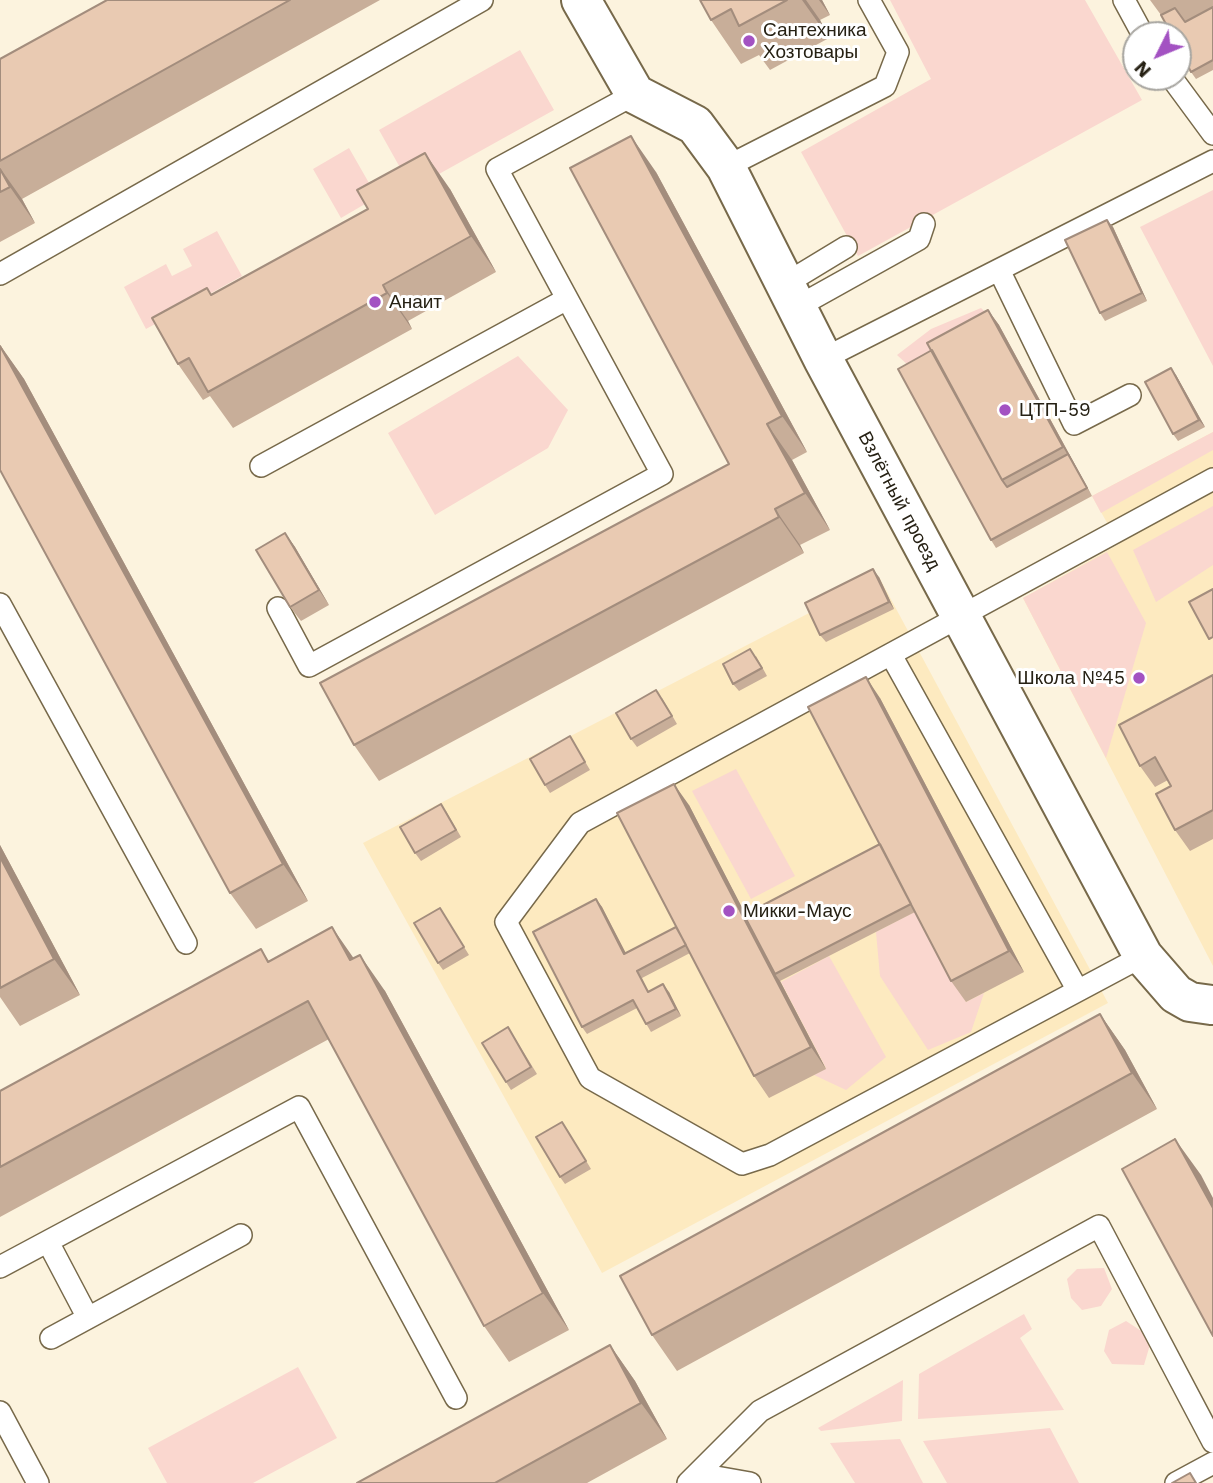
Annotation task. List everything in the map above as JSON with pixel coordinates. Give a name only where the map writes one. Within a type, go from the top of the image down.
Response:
[{"type":"street","points":[[581,0],[635,94]]},
{"type":"street","name":"Взлётный проезд","points":[[635,94],[695,125],[726,167],[823,359],[1143,956],[1176,994],[1190,1002],[1212,1005]]},
{"type":"lane","points":[[0,274],[482,0]]},
{"type":"lane","points":[[726,167],[884,86],[898,52],[869,0]]},
{"type":"lane","points":[[1124,0],[1135,21]]},
{"type":"lane","points":[[1181,91],[1213,134]]},
{"type":"lane","points":[[278,608],[309,666],[662,474],[497,169],[635,94]]},
{"type":"lane","points":[[823,359],[1213,160]]},
{"type":"lane","points":[[791,296],[919,239],[924,224]]},
{"type":"lane","points":[[791,296],[846,247]]},
{"type":"lane","points":[[999,270],[1074,424],[1130,395]]},
{"type":"lane","points":[[261,466],[567,299]]},
{"type":"lane","points":[[1143,956],[770,1155],[742,1164],[590,1077],[506,922],[580,823],[1213,479]]},
{"type":"lane","points":[[0,604],[186,943]]},
{"type":"lane","points":[[891,654],[1077,989]]},
{"type":"lane","points":[[0,1268],[299,1107],[456,1398]]},
{"type":"lane","points":[[694,1479],[760,1411],[1100,1226],[1213,1442]]},
{"type":"lane","points":[[51,1338],[242,1236]]},
{"type":"lane","points":[[47,1242],[88,1318]]},
{"type":"lane","points":[[0,1412],[38,1483]]},
{"type":"lane","points":[[1176,1483],[1213,1463]]},
{"type":"lane","points":[[694,1479],[750,1483]]},
{"type":"shaded area","points":[[890,0],[1085,0],[1122,65],[1122,91],[1137,91],[1142,100],[858,256],[801,152],[931,79]]},
{"type":"shaded area","points":[[520,50],[554,110],[412,189],[379,130]]},
{"type":"shaded area","points":[[349,148],[377,197],[341,218],[313,169]]},
{"type":"shaded area","points":[[1213,190],[1213,366],[1140,227]]},
{"type":"shaded area","points":[[217,231],[242,276],[146,329],[124,287],[166,264],[172,276],[192,266],[183,249]]},
{"type":"shaded area","points":[[981,308],[999,325],[909,366],[897,355],[931,329]]},
{"type":"shaded area","points":[[518,356],[568,410],[548,448],[435,515],[388,433]]},
{"type":"shaded area","name":"Школа №45","points":[[1213,432],[1213,966],[1023,598],[1119,544],[1092,496]]},
{"type":"shaded area","points":[[1213,432],[1213,450],[1101,513],[1092,496]]},
{"type":"shaded area","points":[[1213,506],[1213,565],[1156,602],[1133,550]]},
{"type":"shaded area","points":[[1107,552],[1146,623],[1106,758],[1023,598]]},
{"type":"shaded area","name":"Микки-Маус","points":[[879,577],[1108,1003],[602,1273],[363,843]]},
{"type":"shaded area","points":[[736,769],[795,876],[751,899],[692,791]]},
{"type":"shaded area","points":[[918,910],[966,1002],[984,993],[971,1032],[928,1050],[880,976],[876,932]]},
{"type":"shaded area","points":[[829,956],[886,1057],[846,1090],[814,1075],[826,1068],[781,982]]},
{"type":"shaded area","points":[[1104,1268],[1112,1289],[1101,1306],[1082,1310],[1071,1298],[1067,1279],[1077,1269]]},
{"type":"shaded area","points":[[1024,1314],[1032,1329],[1020,1338],[1064,1410],[918,1419],[919,1374]]},
{"type":"shaded area","points":[[1126,1321],[1152,1338],[1144,1365],[1112,1364],[1104,1351],[1109,1330]]},
{"type":"shaded area","points":[[298,1367],[337,1438],[253,1483],[167,1483],[148,1448]]},
{"type":"shaded area","points":[[903,1380],[902,1421],[821,1431],[818,1428]]},
{"type":"shaded area","points":[[1050,1428],[1079,1483],[947,1483],[923,1441]]},
{"type":"shaded area","points":[[900,1439],[923,1483],[855,1483],[830,1443]]},
{"type":"building","points":[[107,0],[290,0],[0,161],[0,59]]},
{"type":"building","points":[[700,0],[787,0],[739,26],[731,9],[711,20]]},
{"type":"building","points":[[1213,7],[1213,60],[1192,71],[1192,21],[1187,21]]},
{"type":"building","points":[[1175,8],[1184,21],[1164,21],[1161,15]]},
{"type":"building","points":[[631,136],[782,416],[767,424],[805,493],[775,509],[779,517],[354,745],[320,683],[729,464],[570,168]]},
{"type":"building","points":[[425,153],[471,236],[383,285],[387,293],[208,392],[189,358],[178,364],[152,318],[207,288],[211,295],[368,209],[357,190]]},
{"type":"building","points":[[0,169],[10,187],[0,192]]},
{"type":"building","points":[[1107,220],[1142,293],[1100,313],[1065,240]]},
{"type":"building","name":"ЦТП-59","points":[[988,310],[1063,447],[1002,480],[927,343]]},
{"type":"building","points":[[0,346],[283,864],[230,893],[0,470]]},
{"type":"building","points":[[932,350],[1007,487],[1068,454],[1087,488],[991,540],[898,369]]},
{"type":"building","points":[[1171,368],[1199,420],[1173,434],[1145,382]]},
{"type":"building","points":[[285,533],[319,590],[290,607],[256,550]]},
{"type":"building","points":[[873,569],[889,602],[820,635],[805,603]]},
{"type":"building","points":[[1213,589],[1213,637],[1209,639],[1189,602]]},
{"type":"building","points":[[750,649],[762,668],[733,684],[723,664]]},
{"type":"building","points":[[1213,675],[1213,810],[1175,830],[1156,794],[1171,786],[1155,757],[1140,766],[1119,725]]},
{"type":"building","points":[[866,677],[1009,951],[951,981],[808,707]]},
{"type":"building","points":[[656,690],[672,716],[631,739],[616,713]]},
{"type":"building","points":[[570,736],[585,762],[545,785],[530,759]]},
{"type":"building","points":[[674,784],[811,1047],[754,1076],[617,813]]},
{"type":"building","points":[[441,804],[456,830],[415,853],[400,827]]},
{"type":"building","points":[[880,844],[911,904],[775,974],[744,915]]},
{"type":"building","points":[[0,857],[54,959],[0,988]]},
{"type":"building","points":[[596,899],[624,954],[676,927],[686,945],[637,971],[648,992],[663,984],[676,1009],[646,1024],[633,1000],[582,1027],[533,932]]},
{"type":"building","points":[[440,908],[464,947],[438,963],[414,923]]},
{"type":"building","points":[[332,927],[350,960],[360,955],[543,1293],[484,1326],[308,1001],[0,1167],[0,1091],[261,949],[268,962]]},
{"type":"building","points":[[1100,1014],[1132,1073],[652,1335],[620,1276]]},
{"type":"building","points":[[508,1027],[531,1067],[506,1082],[482,1043]]},
{"type":"building","points":[[562,1122],[586,1161],[560,1177],[536,1137]]},
{"type":"building","points":[[1175,1139],[1213,1208],[1213,1336],[1122,1169]]},
{"type":"building","points":[[610,1345],[641,1403],[495,1483],[357,1483]]},
{"type":"building","points":[[1190,1473],[1196,1483],[1172,1483]]},
{"type":"place","name":"Сантехника Хозтовары","points":[[749,41]]},
{"type":"place","name":"Анаит","points":[[375,302]]},
{"type":"place","name":"ЦТП-59","points":[[1005,410]]},
{"type":"place","name":"Школа №45","points":[[1139,678]]},
{"type":"place","name":"Микки-Маус","points":[[729,911]]}]
